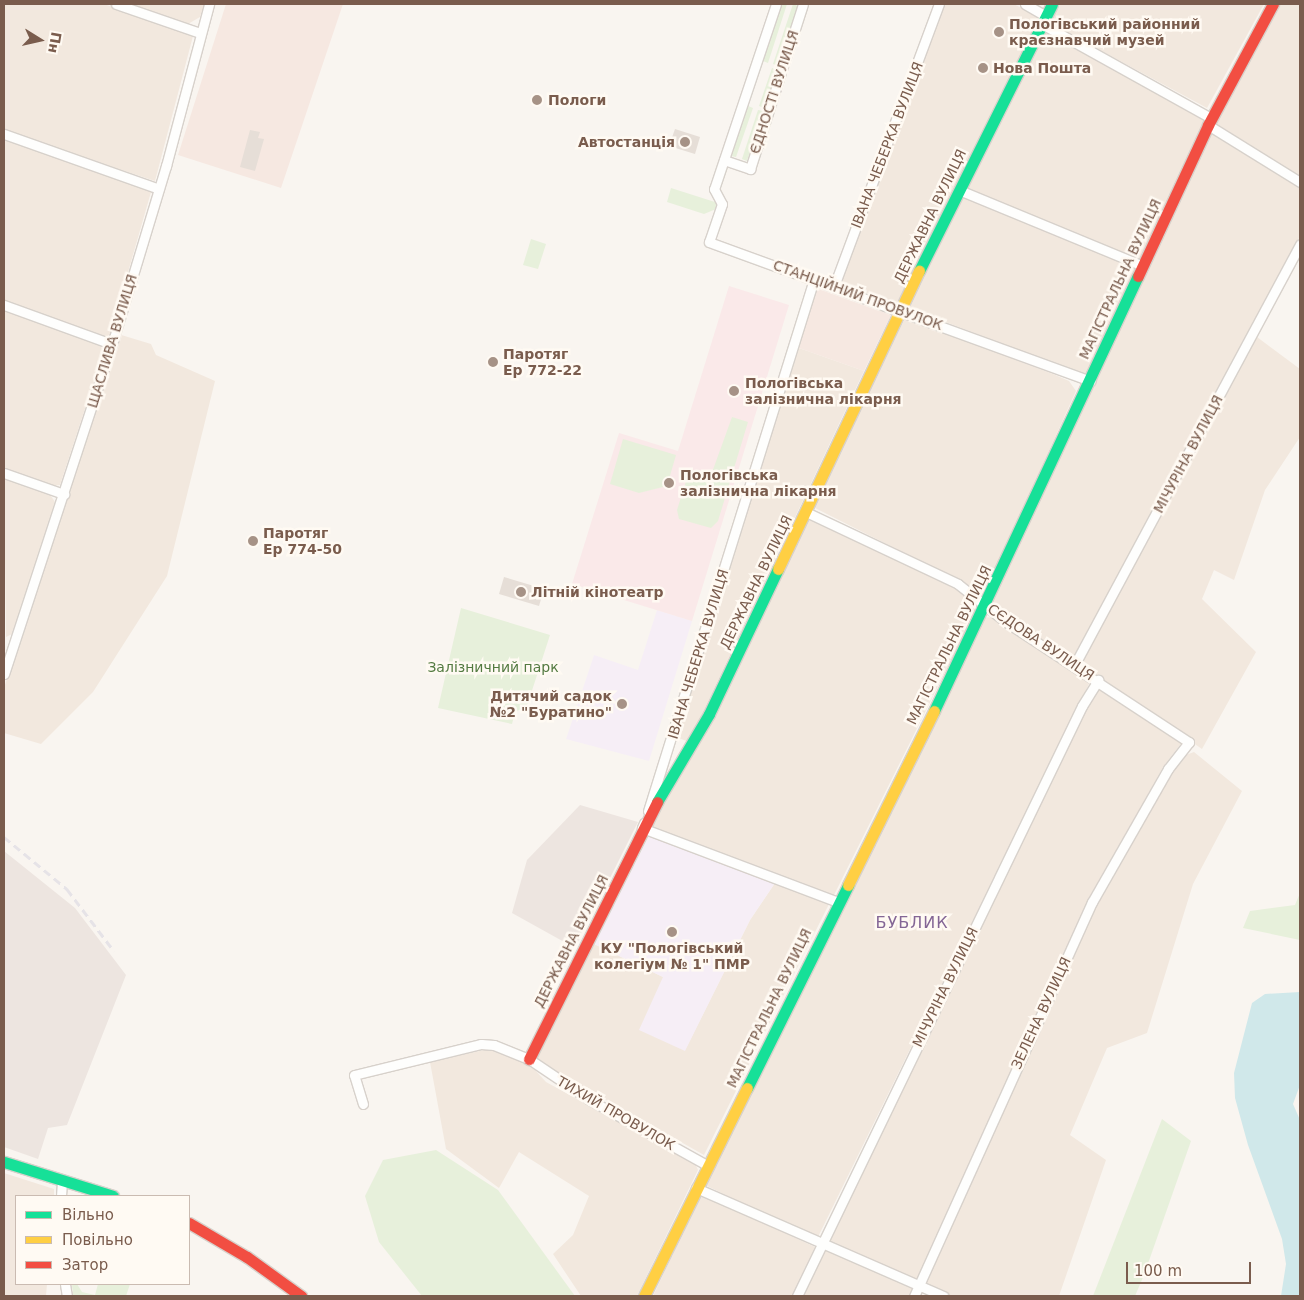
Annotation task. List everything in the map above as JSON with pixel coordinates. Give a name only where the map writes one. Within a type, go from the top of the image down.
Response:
[{"type":"main road","name":"ДЕРЖАВНА ВУЛИЦЯ","points":[[529,1059],[642,828],[707,719],[900,310],[1052,4]]},
{"type":"main road","name":"МАГІСТРАЛЬНА ВУЛИЦЯ","points":[[644,1296],[986,606],[1210,122],[1273,4]]},
{"type":"main road","points":[[4,1162],[110,1195]]},
{"type":"main road","points":[[190,1225],[248,1257],[302,1296]]},
{"type":"street","points":[[116,4],[200,33]]},
{"type":"street","name":"ЩАСЛИВА ВУЛИЦЯ","points":[[4,674],[112,344],[159,189],[209,4]]},
{"type":"street","name":"ЄДНОСТІ ВУЛИЦЯ","points":[[776,4],[724,160],[750,169],[803,4]]},
{"type":"street","name":"ІВАНА ЧЕБЕРКА ВУЛИЦЯ","points":[[834,286],[939,4]]},
{"type":"street","points":[[1024,4],[1044,20],[1210,122],[1300,182]]},
{"type":"street","points":[[4,134],[159,189]]},
{"type":"street","name":"СТАНЦІЙНИЙ ПРОВУЛОК","points":[[724,160],[714,189],[722,204],[709,242],[900,310],[1090,381]]},
{"type":"street","points":[[959,190],[1143,266]]},
{"type":"street","name":"МІЧУРІНА ВУЛИЦЯ","points":[[1075,664],[1300,244]]},
{"type":"street","name":"ІВАНА ЧЕБЕРКА ВУЛИЦЯ","points":[[642,828],[814,279]]},
{"type":"street","points":[[4,305],[112,344]]},
{"type":"street","points":[[4,473],[64,494]]},
{"type":"street","name":"СЄДОВА ВУЛИЦЯ","points":[[806,512],[958,584],[986,606],[1189,742]]},
{"type":"street","points":[[4,642],[13,645]]},
{"type":"street","name":"МІЧУРІНА ВУЛИЦЯ","points":[[797,1296],[820,1244],[1082,706],[1098,680]]},
{"type":"street","name":"ЗЕЛЕНА ВУЛИЦЯ","points":[[914,1296],[1092,902],[1168,769],[1189,742]]},
{"type":"street","points":[[642,828],[838,902]]},
{"type":"street","name":"ТИХИЙ ПРОВУЛОК","points":[[364,1104],[354,1075],[480,1044],[509,1049],[529,1059],[590,1100],[707,1166]]},
{"type":"street","points":[[61,1195],[62,1180]]},
{"type":"street","points":[[696,1188],[820,1244],[943,1296]]},
{"type":"shaded area","points":[[4,4],[104,4],[193,36],[155,181],[4,131]]},
{"type":"shaded area","points":[[130,4],[204,4],[200,17],[188,24]]},
{"type":"shaded area","points":[[226,4],[343,4],[281,188],[178,155]]},
{"type":"shaded area","points":[[945,4],[1014,4],[1039,18],[898,305],[837,282]]},
{"type":"shaded area","points":[[1058,4],[1264,4],[1207,108],[1048,22]]},
{"type":"shaded area","points":[[1278,4],[1300,4],[1300,180],[1213,124]]},
{"type":"shaded area","points":[[1044,30],[1205,121],[1140,262],[966,188]]},
{"type":"shaded area","points":[[1217,134],[1300,186],[1300,236],[1076,656],[1069,660],[994,611],[990,602],[1208,136]]},
{"type":"shaded area","points":[[4,139],[151,192],[110,335],[103,338],[4,302]]},
{"type":"shaded area","points":[[964,195],[1137,267],[1088,376],[906,307]]},
{"type":"shaded area","name":"Пологівська залізнична лікарня","points":[[729,286],[789,305],[692,621],[572,584],[619,433],[678,451]]},
{"type":"shaded area","points":[[817,288],[891,315],[864,371],[799,348]]},
{"type":"shaded area","points":[[4,310],[99,344],[104,351],[60,485],[52,486],[4,469]]},
{"type":"shaded area","points":[[905,318],[1053,374],[1069,381],[1076,391],[983,597],[958,580],[813,507]]},
{"type":"shaded area","points":[[118,334],[151,344],[156,355],[215,381],[167,576],[93,692],[41,744],[4,733],[4,688]]},
{"type":"shaded area","points":[[1257,337],[1300,369],[1300,437],[1265,490],[1234,580],[1214,570],[1202,599],[1256,652],[1202,749],[1080,665],[1079,660],[1251,340]]},
{"type":"shaded area","points":[[799,348],[864,371],[689,742],[676,737]]},
{"type":"shaded area","points":[[4,477],[49,493],[55,502],[12,634],[6,637]]},
{"type":"shaded area","points":[[812,519],[956,589],[978,606],[833,897],[647,827],[806,520]]},
{"type":"shaded area","name":"Дитячий садок №2 \"Буратино\"","points":[[657,610],[692,621],[649,761],[566,739],[594,655],[638,670]]},
{"type":"shaded area","points":[[982,617],[998,618],[1085,674],[1089,684],[817,1239],[705,1185]]},
{"type":"shaded area","points":[[1099,686],[1183,741],[1163,767],[1114,856],[917,1283],[824,1244],[1084,706]]},
{"type":"shaded area","points":[[1194,752],[1242,791],[1193,884],[1147,1033],[1107,1048],[1070,1135],[1106,1160],[1059,1296],[951,1296],[923,1284],[1092,905],[1178,758]]},
{"type":"shaded area","points":[[580,805],[638,822],[575,948],[512,913],[527,860]]},
{"type":"shaded area","name":"КУ \"Пологівський колегіум № 1\" ПМР","points":[[649,836],[775,883],[750,920],[685,1051],[639,1030],[663,977],[594,944]]},
{"type":"shaded area","points":[[4,851],[75,908],[126,975],[67,1125],[48,1128],[38,1159],[4,1147]]},
{"type":"shaded area","points":[[775,883],[829,904],[704,1155],[539,1062],[536,1057],[594,944],[663,977],[685,1050],[750,920]]},
{"type":"shaded area","points":[[484,1050],[503,1052],[535,1070],[546,1082],[695,1163],[698,1170],[637,1296],[581,1296],[553,1254],[573,1235],[589,1196],[519,1152],[499,1188],[446,1149],[430,1062]]},
{"type":"shaded area","points":[[4,1173],[54,1189],[54,1195],[15,1195],[15,1285],[47,1285],[46,1296],[4,1296]]},
{"type":"shaded area","points":[[701,1194],[815,1247],[793,1296],[653,1296]]},
{"type":"shaded area","points":[[823,1249],[914,1288],[910,1296],[801,1296]]},
{"type":"green space","points":[[782,4],[787,4],[768,63],[763,61]]},
{"type":"green space","points":[[793,4],[798,6],[778,66],[773,64]]},
{"type":"green space","points":[[772,68],[777,70],[764,108],[759,106]]},
{"type":"green space","points":[[748,106],[753,108],[736,157],[731,156]]},
{"type":"green space","points":[[758,110],[763,111],[747,161],[742,159]]},
{"type":"green space","points":[[671,188],[718,203],[716,209],[704,214],[667,202]]},
{"type":"green space","points":[[531,239],[546,244],[538,269],[523,265]]},
{"type":"green space","points":[[732,417],[748,422],[718,521],[711,528],[679,519],[677,510],[687,478],[691,474],[710,478]]},
{"type":"green space","points":[[623,439],[676,455],[667,486],[639,493],[610,484]]},
{"type":"green space","name":"Залізничний парк","points":[[461,608],[550,635],[527,706],[515,712],[512,724],[438,708]]},
{"type":"green space","points":[[1300,893],[1300,940],[1243,928],[1250,911],[1295,905]]},
{"type":"green space","points":[[1162,1119],[1191,1141],[1144,1275],[1135,1296],[1093,1296]]},
{"type":"green space","points":[[436,1150],[498,1190],[575,1296],[422,1296],[379,1242],[365,1196],[383,1160]]},
{"type":"green space","points":[[72,1285],[78,1285],[82,1292],[95,1295],[98,1285],[130,1285],[126,1296],[73,1296]]},
{"type":"water","points":[[1300,992],[1300,1085],[1293,1104],[1300,1120],[1300,1296],[1281,1296],[1286,1264],[1282,1239],[1248,1145],[1235,1098],[1234,1073],[1252,1003],[1265,994]]},
{"type":"building","name":"Автостанція","points":[[675,129],[700,137],[695,154],[669,146]]},
{"type":"building","points":[[250,130],[260,132],[258,138],[264,139],[255,171],[240,167]]},
{"type":"building","name":"Літній кінотеатр","points":[[504,577],[544,589],[539,606],[499,594]]},
{"type":"railway","points":[[4,837],[67,889],[114,951]]},
{"type":"traffic: fast","points":[[919,271],[1052,4]]},
{"type":"traffic: fast","points":[[934,711],[1138,276]]},
{"type":"traffic: fast","points":[[657,802],[709,714],[778,569]]},
{"type":"traffic: fast","points":[[747,1088],[848,885]]},
{"type":"traffic: fast","points":[[4,1162],[110,1195]]},
{"type":"traffic: slow","points":[[778,569],[919,271]]},
{"type":"traffic: slow","points":[[848,885],[934,711]]},
{"type":"traffic: slow","points":[[644,1296],[747,1088]]},
{"type":"traffic: jam","points":[[1138,276],[1208,125],[1273,4]]},
{"type":"traffic: jam","points":[[529,1059],[657,802]]},
{"type":"traffic: jam","points":[[190,1224],[247,1257],[301,1296]]},
{"type":"place","name":"Пологівський районний краєзнавчий музей","points":[[999,32]]},
{"type":"place","name":"Нова Пошта","points":[[983,68]]},
{"type":"place","name":"Пологи","points":[[537,100]]},
{"type":"place","name":"Автостанція","points":[[685,142]]},
{"type":"place","name":"Паротяг Ер 772-22","points":[[493,362]]},
{"type":"place","name":"Пологiвська залiзнична лiкарня","points":[[734,391]]},
{"type":"place","name":"Пологівська залізнична лікарня","points":[[669,483]]},
{"type":"place","name":"Паротяг Ер 774-50","points":[[253,541]]},
{"type":"place","name":"Літній кінотеатр","points":[[521,592]]},
{"type":"place","name":"Дитячий садок №2 \"Буратино\"","points":[[622,704]]},
{"type":"place","name":"КУ \"Пологівський колегіум № 1\" ПМР","points":[[672,932]]},
{"type":"district","name":"БУБЛИК","points":[[912,923]]}]
